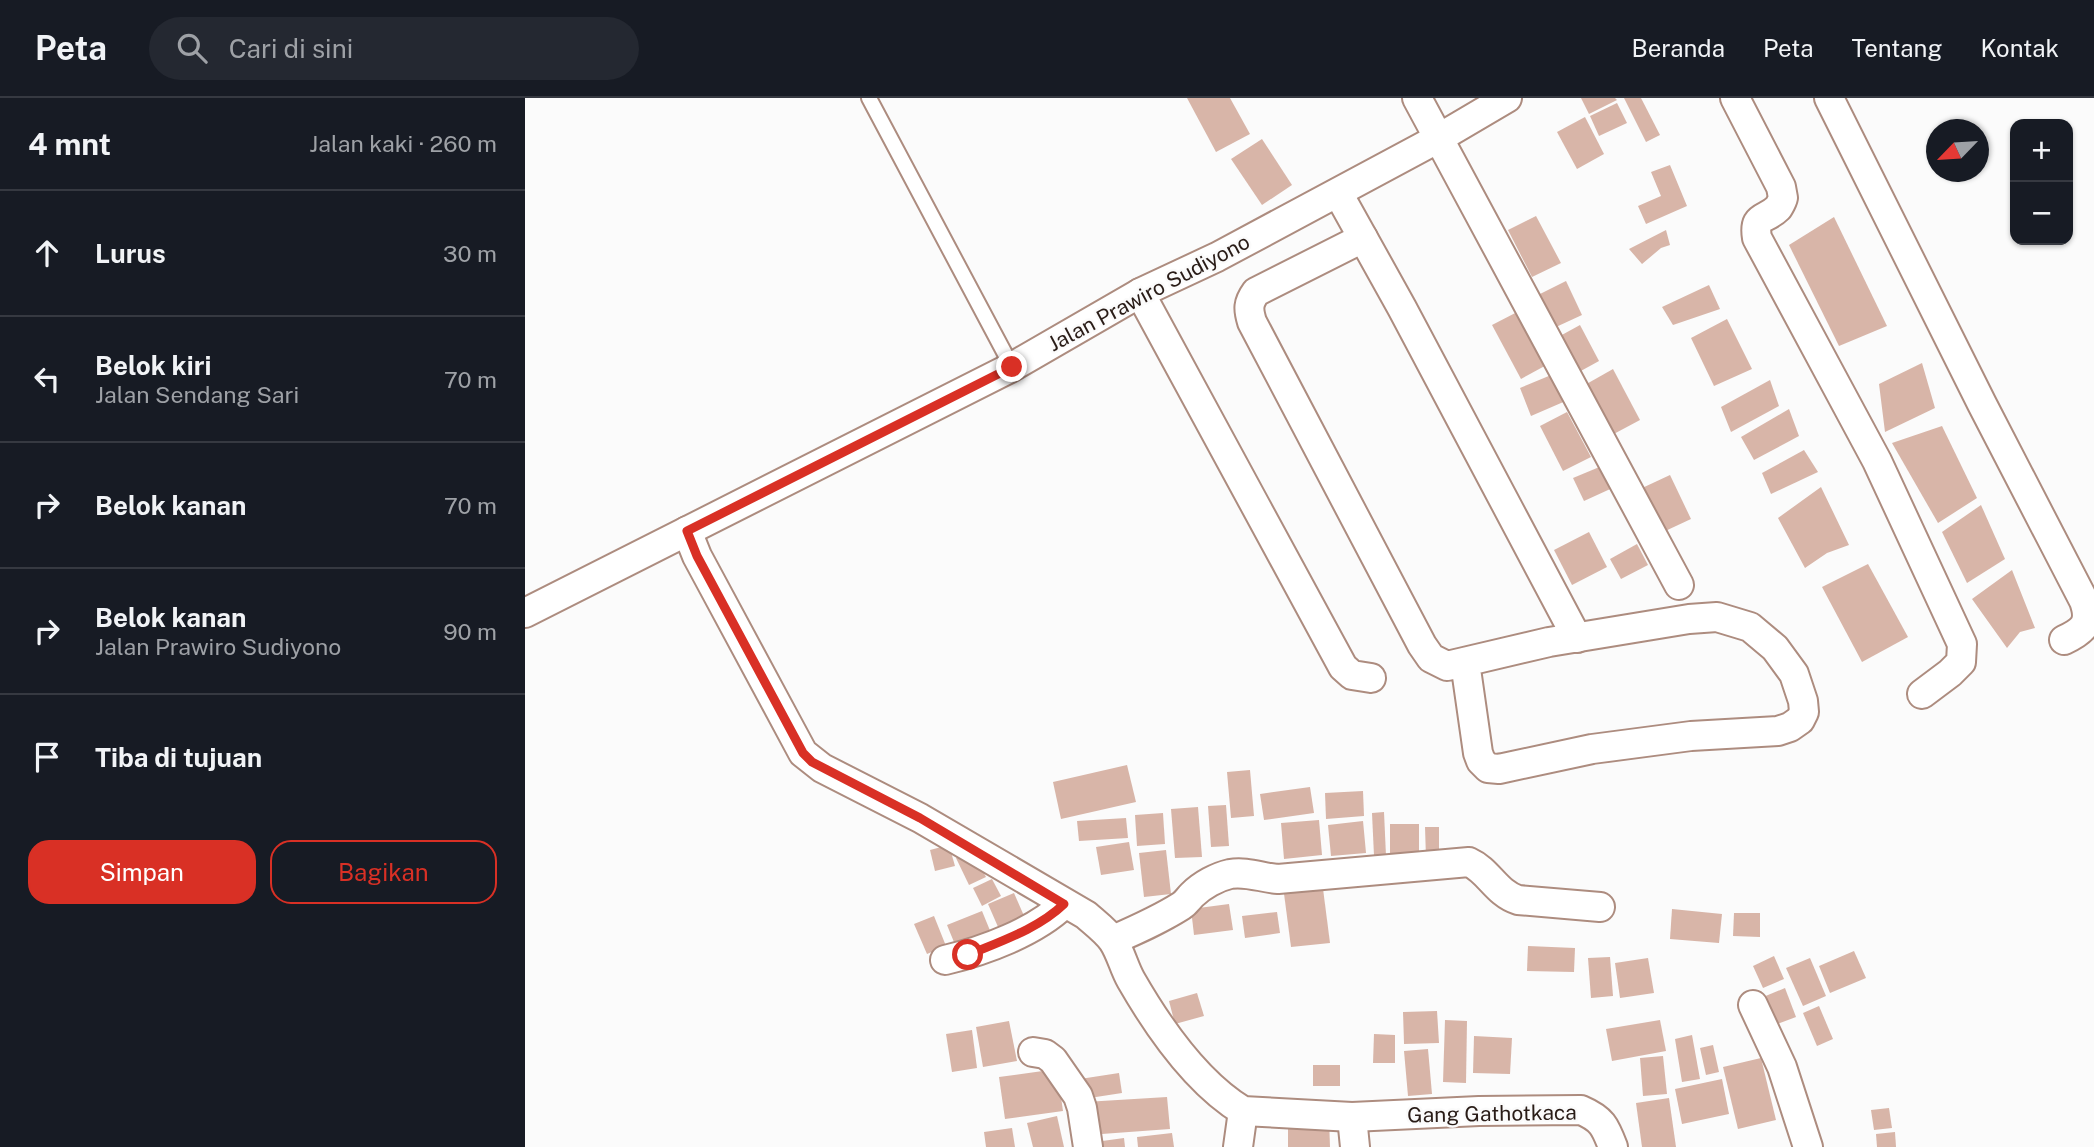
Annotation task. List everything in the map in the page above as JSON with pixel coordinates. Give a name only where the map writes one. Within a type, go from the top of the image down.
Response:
[{"type":"street","points":[[1417,98],[1679,585]]},
{"type":"street","name":"Jalan Prawiro Sudiyono","points":[[525,613],[1012,367],[1140,293],[1217,257],[1439,138],[1507,98]]},
{"type":"street","points":[[1735,98],[1781,187],[1783,198],[1778,208],[1759,219],[1755,227],[1757,238],[1877,461],[1962,644],[1961,662],[1922,694]]},
{"type":"street","points":[[1829,98],[2084,601],[2087,618],[2084,627],[2064,640]]},
{"type":"street","points":[[1338,192],[1577,638]]},
{"type":"street","points":[[1363,238],[1256,292],[1250,300],[1248,310],[1431,658],[1447,666],[1465,662],[1577,638],[1689,619],[1717,617],[1750,627],[1775,648],[1794,674],[1804,712],[1800,720],[1778,731],[1678,737],[1592,749],[1499,769],[1487,768],[1478,753],[1465,662]]},
{"type":"street","points":[[1140,293],[1343,667],[1352,675],[1371,678]]},
{"type":"street","points":[[687,531],[697,556],[803,753],[812,762],[920,818],[1086,915],[1099,926],[1112,940],[1131,979],[1186,1060],[1229,1102],[1243,1111],[1238,1147]]},
{"type":"street","points":[[1112,940],[1167,915],[1185,904],[1208,882],[1228,874],[1246,873],[1279,879],[1469,862],[1477,866],[1508,897],[1600,907]]},
{"type":"street","points":[[945,960],[968,955],[1030,928],[1055,913],[1064,904]]},
{"type":"street","points":[[1753,1005],[1782,1067],[1802,1146]]},
{"type":"street","points":[[1033,1052],[1045,1054],[1053,1060],[1073,1088],[1082,1108],[1089,1147]]},
{"type":"street","name":"Gang Gathotkaca","points":[[1243,1111],[1352,1117],[1479,1111],[1581,1110],[1596,1116],[1605,1126],[1613,1147]]},
{"type":"street","points":[[1352,1117],[1355,1147]]},
{"type":"lane","points":[[869,98],[1012,367]]},
{"type":"building","points":[[1187,98],[1230,98],[1250,134],[1216,152]]},
{"type":"building","points":[[1581,98],[1615,98],[1617,100],[1589,114]]},
{"type":"building","points":[[1624,98],[1641,98],[1660,135],[1646,142]]},
{"type":"building","points":[[1617,103],[1627,123],[1599,136],[1590,116]]},
{"type":"building","points":[[1585,117],[1604,154],[1577,169],[1557,132]]},
{"type":"building","points":[[1262,139],[1292,185],[1262,205],[1231,159]]},
{"type":"building","points":[[1670,165],[1687,206],[1646,224],[1638,206],[1661,196],[1651,172]]},
{"type":"building","points":[[1536,216],[1561,263],[1532,277],[1508,230]]},
{"type":"building","points":[[1834,217],[1887,326],[1839,346],[1789,245]]},
{"type":"building","points":[[1666,230],[1670,245],[1661,248],[1642,264],[1629,249]]},
{"type":"building","points":[[1566,281],[1582,315],[1556,327],[1540,294]]},
{"type":"building","points":[[1709,285],[1720,309],[1673,325],[1662,307]]},
{"type":"building","points":[[1523,309],[1552,362],[1521,379],[1492,325]]},
{"type":"building","points":[[1727,319],[1752,369],[1714,386],[1691,338]]},
{"type":"building","points":[[1580,325],[1599,361],[1579,372],[1560,336]]},
{"type":"building","points":[[1922,363],[1935,408],[1885,432],[1879,384]]},
{"type":"building","points":[[1613,369],[1640,420],[1610,436],[1583,386]]},
{"type":"building","points":[[1556,373],[1568,400],[1531,416],[1520,388]]},
{"type":"building","points":[[1770,380],[1779,406],[1731,432],[1721,407]]},
{"type":"building","points":[[1789,409],[1799,436],[1754,460],[1741,437]]},
{"type":"building","points":[[1567,412],[1591,457],[1563,471],[1540,426]]},
{"type":"building","points":[[1942,426],[1977,498],[1938,523],[1892,443]]},
{"type":"building","points":[[1804,450],[1818,472],[1771,494],[1762,473]]},
{"type":"building","points":[[1609,463],[1619,485],[1584,501],[1573,478]]},
{"type":"building","points":[[1670,475],[1691,519],[1661,533],[1640,489]]},
{"type":"building","points":[[1821,487],[1849,545],[1827,553],[1805,568],[1778,518]]},
{"type":"building","points":[[1981,505],[2005,559],[1967,583],[1942,532]]},
{"type":"building","points":[[1589,532],[1607,567],[1572,585],[1554,550]]},
{"type":"building","points":[[1637,544],[1648,565],[1621,579],[1610,559]]},
{"type":"building","points":[[1868,564],[1908,637],[1862,662],[1822,587]]},
{"type":"building","points":[[2012,570],[2035,628],[2020,632],[2007,648],[1972,599]]},
{"type":"building","points":[[1127,765],[1136,802],[1061,819],[1053,782]]},
{"type":"building","points":[[1250,770],[1254,816],[1231,818],[1227,772]]},
{"type":"building","points":[[1310,787],[1314,813],[1264,820],[1260,794]]},
{"type":"building","points":[[1363,791],[1364,816],[1326,819],[1325,793]]},
{"type":"building","points":[[1226,805],[1229,846],[1211,847],[1208,806]]},
{"type":"building","points":[[1198,807],[1202,857],[1175,858],[1171,809]]},
{"type":"building","points":[[1384,812],[1386,856],[1374,856],[1372,813]]},
{"type":"building","points":[[1163,813],[1165,844],[1137,846],[1135,815]]},
{"type":"building","points":[[1126,818],[1128,838],[1079,841],[1077,821]]},
{"type":"building","points":[[1319,820],[1322,855],[1284,859],[1281,823]]},
{"type":"building","points":[[1363,821],[1366,853],[1331,856],[1328,825]]},
{"type":"building","points":[[1390,824],[1419,824],[1419,862],[1390,862]]},
{"type":"building","points":[[1425,827],[1439,827],[1439,858],[1426,858]]},
{"type":"building","points":[[1129,842],[1134,870],[1101,875],[1096,847]]},
{"type":"building","points":[[949,845],[955,866],[935,871],[930,850]]},
{"type":"building","points":[[972,850],[986,877],[969,885],[956,858]]},
{"type":"building","points":[[1166,850],[1171,894],[1144,897],[1139,853]]},
{"type":"building","points":[[992,879],[1001,896],[982,906],[973,888]]},
{"type":"building","points":[[1322,881],[1330,943],[1291,947],[1283,886]]},
{"type":"building","points":[[1014,893],[1028,925],[1002,936],[988,904]]},
{"type":"building","points":[[1229,904],[1233,930],[1194,935],[1191,909]]},
{"type":"building","points":[[1672,909],[1722,914],[1719,943],[1670,939]]},
{"type":"building","points":[[982,911],[991,933],[956,947],[947,925]]},
{"type":"building","points":[[1277,912],[1280,933],[1245,938],[1242,916]]},
{"type":"building","points":[[1734,913],[1760,913],[1760,937],[1733,936]]},
{"type":"building","points":[[934,916],[946,946],[927,954],[914,924]]},
{"type":"building","points":[[1528,946],[1575,948],[1574,972],[1527,971]]},
{"type":"building","points":[[1854,951],[1866,978],[1830,993],[1819,966]]},
{"type":"building","points":[[1774,956],[1784,979],[1763,988],[1753,966]]},
{"type":"building","points":[[1610,957],[1613,996],[1591,998],[1588,958]]},
{"type":"building","points":[[1648,958],[1654,993],[1620,998],[1615,963]]},
{"type":"building","points":[[1810,958],[1826,996],[1803,1006],[1786,968]]},
{"type":"building","points":[[1785,988],[1796,1017],[1767,1028],[1756,1000]]},
{"type":"building","points":[[1197,993],[1204,1016],[1175,1024],[1169,1001]]},
{"type":"building","points":[[1819,1006],[1833,1039],[1817,1046],[1803,1013]]},
{"type":"building","points":[[1437,1011],[1439,1043],[1404,1044],[1403,1012]]},
{"type":"building","points":[[1445,1020],[1467,1021],[1466,1083],[1443,1082]]},
{"type":"building","points":[[1660,1020],[1666,1051],[1612,1061],[1606,1029]]},
{"type":"building","points":[[1009,1021],[1017,1061],[983,1067],[976,1027]]},
{"type":"building","points":[[972,1030],[977,1068],[952,1072],[946,1034]]},
{"type":"building","points":[[1374,1034],[1395,1035],[1395,1063],[1373,1063]]},
{"type":"building","points":[[1692,1035],[1700,1079],[1682,1082],[1675,1039]]},
{"type":"building","points":[[1474,1036],[1512,1038],[1510,1074],[1473,1073]]},
{"type":"building","points":[[1713,1045],[1719,1072],[1706,1075],[1700,1048]]},
{"type":"building","points":[[1428,1049],[1432,1094],[1408,1096],[1404,1051]]},
{"type":"building","points":[[1663,1056],[1667,1094],[1643,1096],[1640,1058]]},
{"type":"building","points":[[1761,1058],[1776,1120],[1738,1129],[1723,1067]]},
{"type":"building","points":[[1313,1065],[1340,1065],[1340,1086],[1313,1086]]},
{"type":"building","points":[[1057,1069],[1063,1111],[1005,1119],[999,1077]]},
{"type":"building","points":[[1119,1073],[1122,1093],[1083,1099],[1080,1079]]},
{"type":"building","points":[[1722,1079],[1729,1114],[1682,1124],[1675,1089]]},
{"type":"building","points":[[1167,1097],[1170,1129],[1088,1135],[1085,1102]]},
{"type":"building","points":[[1669,1098],[1676,1147],[1642,1147],[1636,1103]]},
{"type":"building","points":[[1889,1108],[1892,1128],[1874,1130],[1871,1110]]},
{"type":"building","points":[[1057,1116],[1064,1147],[1033,1147],[1027,1123]]},
{"type":"building","points":[[1329,1118],[1330,1147],[1288,1147],[1288,1119]]},
{"type":"building","points":[[1012,1128],[1015,1147],[986,1147],[984,1132]]},
{"type":"building","points":[[1895,1132],[1896,1147],[1877,1147],[1876,1134]]},
{"type":"building","points":[[1172,1133],[1174,1147],[1138,1147],[1137,1137]]},
{"type":"building","points":[[1124,1138],[1125,1147],[1095,1147],[1095,1142]]},
{"type":"route","points":[[968,955],[1030,928],[1055,913],[1064,904],[920,818],[812,762],[803,753],[697,556],[687,531],[1012,367]]}]
